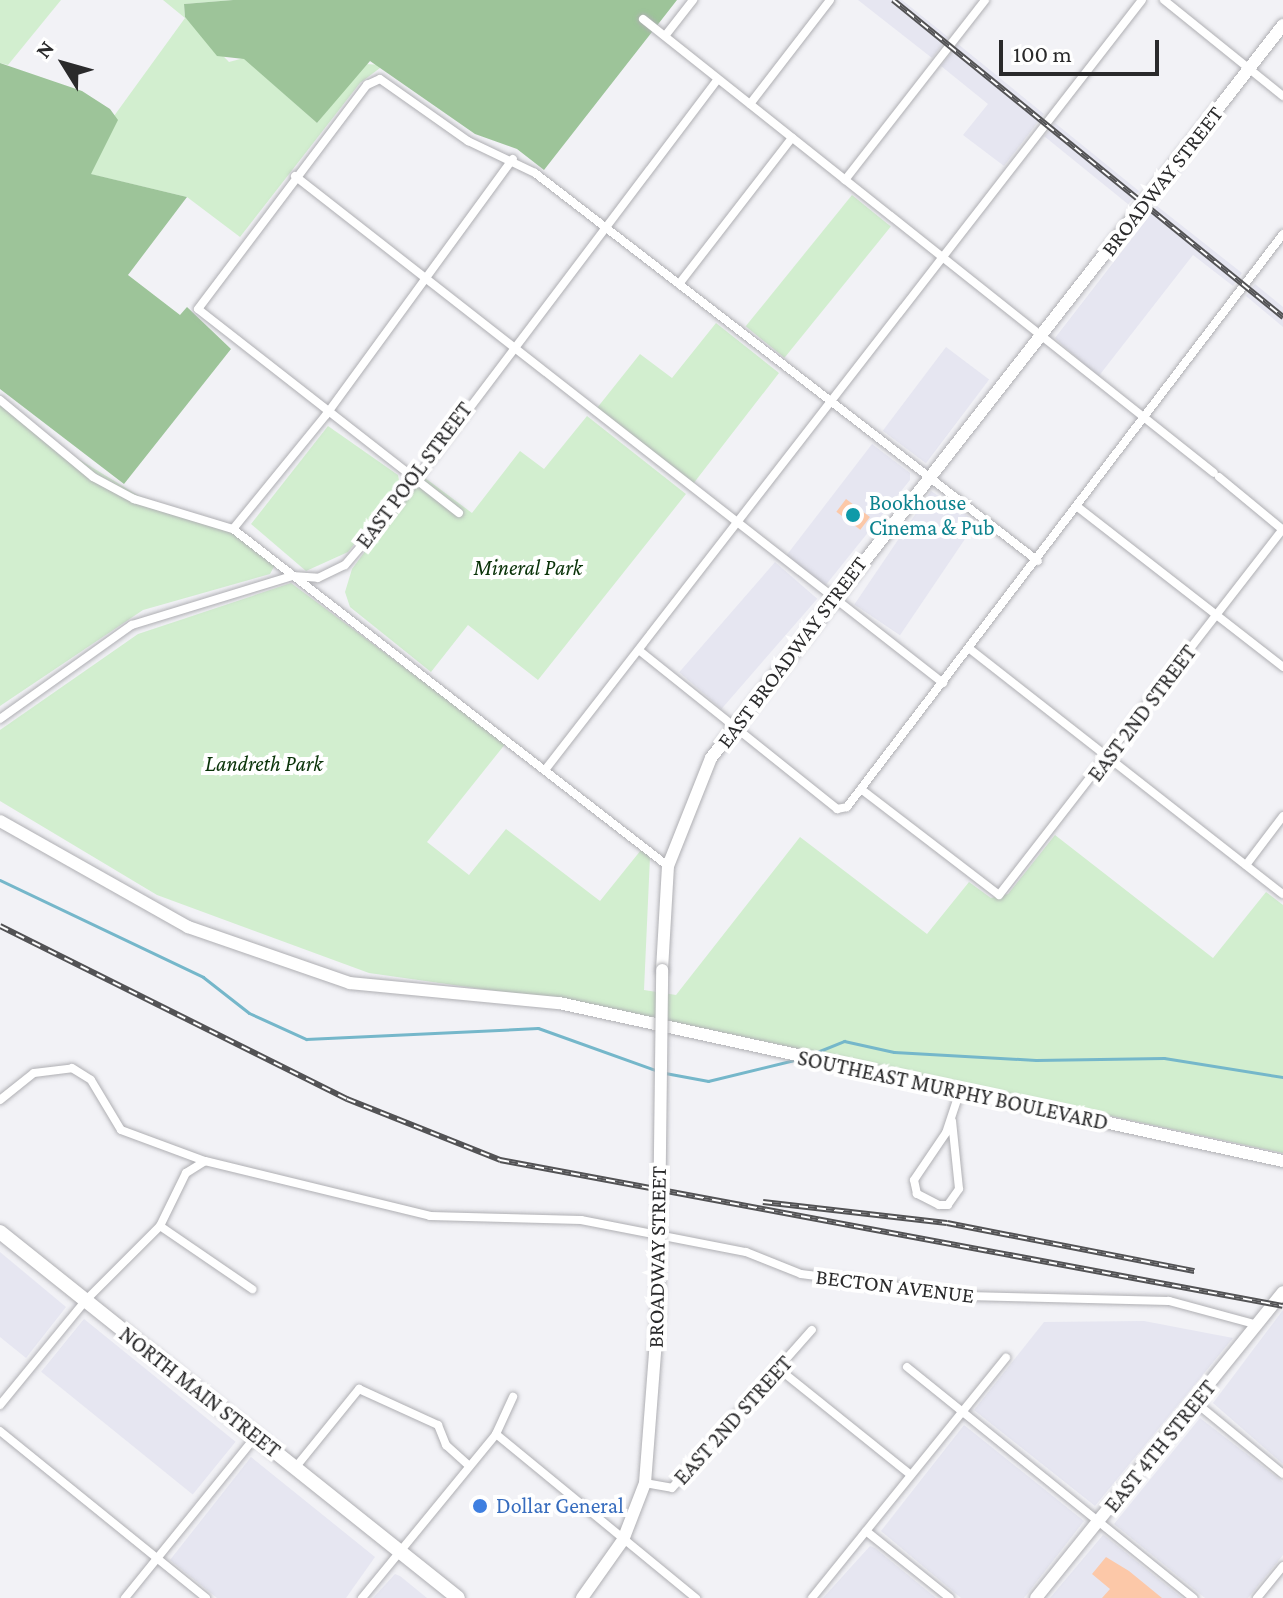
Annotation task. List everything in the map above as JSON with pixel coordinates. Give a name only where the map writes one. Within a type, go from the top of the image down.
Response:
[{"type":"main road","name":"NORTH MAIN STREET","points":[[0,1232],[458,1598]]},
{"type":"street","points":[[665,36],[693,0]]},
{"type":"street","points":[[750,104],[830,0]]},
{"type":"street","points":[[845,180],[985,0]]},
{"type":"street","points":[[545,770],[1142,0]]},
{"type":"street","points":[[1164,0],[1283,96]]},
{"type":"street","points":[[643,19],[1283,529]]},
{"type":"street","name":"BROADWAY STREET","points":[[1038,334],[1283,25]]},
{"type":"street","points":[[459,513],[326,415],[198,309],[295,176],[367,85],[380,79],[468,141],[513,159],[605,226],[1038,561]]},
{"type":"street","name":"EAST POOL STREET","points":[[0,719],[132,625],[292,576],[318,578],[345,565],[398,503],[412,477],[718,79]]},
{"type":"street","points":[[679,284],[792,138]]},
{"type":"street","points":[[233,529],[326,415],[513,159]]},
{"type":"street","points":[[295,176],[943,683]]},
{"type":"street","points":[[640,651],[837,809],[847,807],[1079,508],[1283,234]]},
{"type":"street","name":"EAST BROADWAY STREET","points":[[662,970],[668,866],[695,787],[734,726],[1038,334]]},
{"type":"street","points":[[0,400],[93,477],[134,499],[233,529],[668,866]]},
{"type":"street","points":[[1079,508],[1283,667]]},
{"type":"street","name":"EAST 2ND STREET","points":[[861,789],[999,895],[1283,529]]},
{"type":"street","points":[[970,649],[1283,894]]},
{"type":"street","points":[[1246,865],[1283,816]]},
{"type":"street","name":"SOUTHEAST MURPHY BOULEVARD","points":[[0,821],[188,927],[350,983],[520,998],[1283,1161]]},
{"type":"street","name":"BROADWAY STREET","points":[[623,1540],[645,1483],[658,1313],[662,970]]},
{"type":"street","name":"BECTON AVENUE","points":[[0,1100],[34,1073],[72,1068],[91,1080],[121,1130],[205,1161],[430,1216],[581,1220],[746,1252],[801,1274],[967,1296],[1169,1301],[1258,1325]]},
{"type":"street","points":[[952,1121],[959,1189],[948,1205],[939,1205],[917,1194],[914,1180],[952,1121],[960,1091]]},
{"type":"street","points":[[0,1405],[85,1301],[160,1226],[186,1173],[205,1161]]},
{"type":"street","points":[[160,1226],[252,1289]]},
{"type":"street","name":"EAST 4TH STREET","points":[[1036,1598],[1283,1292]]},
{"type":"street","name":"EAST 2ND STREET","points":[[645,1483],[672,1488],[812,1330]]},
{"type":"street","points":[[812,1598],[1006,1358]]},
{"type":"street","points":[[907,1367],[1193,1598]]},
{"type":"street","points":[[779,1369],[911,1475]]},
{"type":"street","points":[[295,1468],[359,1389],[438,1425],[446,1445],[469,1466]]},
{"type":"street","points":[[362,1598],[496,1434],[513,1397]]},
{"type":"street","points":[[1196,1403],[1283,1474]]},
{"type":"street","points":[[0,1431],[206,1598]]},
{"type":"street","points":[[496,1434],[696,1598]]},
{"type":"street","points":[[125,1598],[256,1436]]},
{"type":"street","points":[[866,1531],[950,1598]]},
{"type":"street","points":[[582,1598],[623,1540]]},
{"type":"street","points":[[1257,1598],[1283,1566]]},
{"type":"shaded area","points":[[858,0],[902,0],[948,37],[932,58]]},
{"type":"shaded area","points":[[958,44],[1044,114],[1004,166],[963,135],[988,104],[941,66]]},
{"type":"shaded area","points":[[1055,123],[1139,191],[1128,204],[1044,136]]},
{"type":"shaded area","points":[[1157,206],[1242,273],[1233,286],[1193,255],[1098,377],[1055,338]]},
{"type":"shaded area","points":[[1255,284],[1283,307],[1283,327],[1246,296]]},
{"type":"shaded area","points":[[946,347],[989,379],[926,463],[883,431]]},
{"type":"shaded area","points":[[872,444],[910,473],[910,480],[825,586],[786,556]]},
{"type":"shaded area","points":[[931,491],[977,522],[900,635],[854,605]]},
{"type":"shaded area","points":[[775,562],[817,599],[721,709],[679,672]]},
{"type":"shaded area","points":[[0,1252],[66,1307],[26,1358],[0,1337]]},
{"type":"shaded area","points":[[1283,1310],[1283,1464],[1213,1403]]},
{"type":"shaded area","points":[[84,1319],[236,1442],[193,1495],[41,1372]]},
{"type":"shaded area","points":[[1144,1321],[1233,1338],[1095,1506],[974,1410],[1044,1322]]},
{"type":"shaded area","points":[[1200,1418],[1283,1482],[1283,1555],[1248,1598],[1205,1598],[1114,1524]]},
{"type":"shaded area","points":[[964,1425],[1084,1521],[1024,1598],[961,1598],[881,1531]]},
{"type":"shaded area","points":[[251,1457],[375,1557],[346,1598],[217,1598],[170,1560]]},
{"type":"shaded area","points":[[1105,1536],[1182,1598],[1050,1598]]},
{"type":"shaded area","points":[[870,1546],[875,1548],[936,1598],[823,1598]]},
{"type":"shaded area","points":[[395,1574],[400,1576],[427,1598],[373,1598]]},
{"type":"green space","points":[[0,0],[61,0],[8,65],[0,63]]},
{"type":"green space","points":[[163,0],[233,0],[184,4],[185,17],[229,62],[244,58],[317,123],[365,64],[384,65],[360,83],[240,237],[187,197],[90,174],[117,120],[114,116],[185,18]]},
{"type":"green space","points":[[233,0],[677,0],[544,170],[517,149],[475,134],[370,61],[317,123],[244,59],[217,56],[185,17],[184,4]]},
{"type":"green space","points":[[0,63],[82,91],[110,109],[118,120],[91,174],[187,197],[128,275],[180,315],[187,307],[231,349],[124,484],[0,389]]},
{"type":"green space","points":[[852,195],[891,226],[785,358],[746,326]]},
{"type":"green space","points":[[716,323],[779,373],[693,484],[597,408],[640,354],[672,378]]},
{"type":"green space","points":[[0,397],[62,449],[139,496],[248,536],[276,563],[270,574],[143,610],[0,706]]},
{"type":"green space","name":"Mineral Park","points":[[587,416],[686,494],[538,680],[468,625],[431,672],[350,607],[345,592],[352,569],[421,475],[472,513],[520,451],[544,469]]},
{"type":"green space","points":[[328,426],[398,475],[400,486],[348,552],[306,571],[251,524]]},
{"type":"green space","name":"Landreth Park","points":[[291,583],[506,743],[427,842],[469,875],[506,829],[600,901],[641,850],[650,857],[644,990],[676,995],[800,837],[927,934],[969,882],[991,898],[1008,894],[1055,835],[1213,958],[1266,892],[1283,905],[1283,1153],[596,1005],[369,973],[157,895],[0,801],[0,730],[138,634]]},
{"type":"building","name":"Bookhouse Cinema & Pub","points":[[846,499],[870,517],[860,530],[836,512]]},
{"type":"building","points":[[1106,1557],[1162,1598],[1102,1598],[1110,1589],[1092,1574]]},
{"type":"waterway","points":[[0,880],[203,977],[249,1013],[306,1039],[538,1028],[658,1071]]},
{"type":"waterway","points":[[812,1054],[844,1041],[894,1052],[1036,1060],[1164,1058],[1283,1077]]},
{"type":"waterway","points":[[665,1073],[708,1081],[798,1059]]},
{"type":"railway","points":[[893,0],[1283,317]]},
{"type":"railway","points":[[0,926],[347,1099],[500,1160],[1283,1306]]},
{"type":"railway","points":[[763,1202],[947,1223],[1194,1271]]},
{"type":"place","name":"Bookhouse Cinema & Pub","points":[[853,515]]},
{"type":"place","name":"Dollar General","points":[[480,1506]]}]
